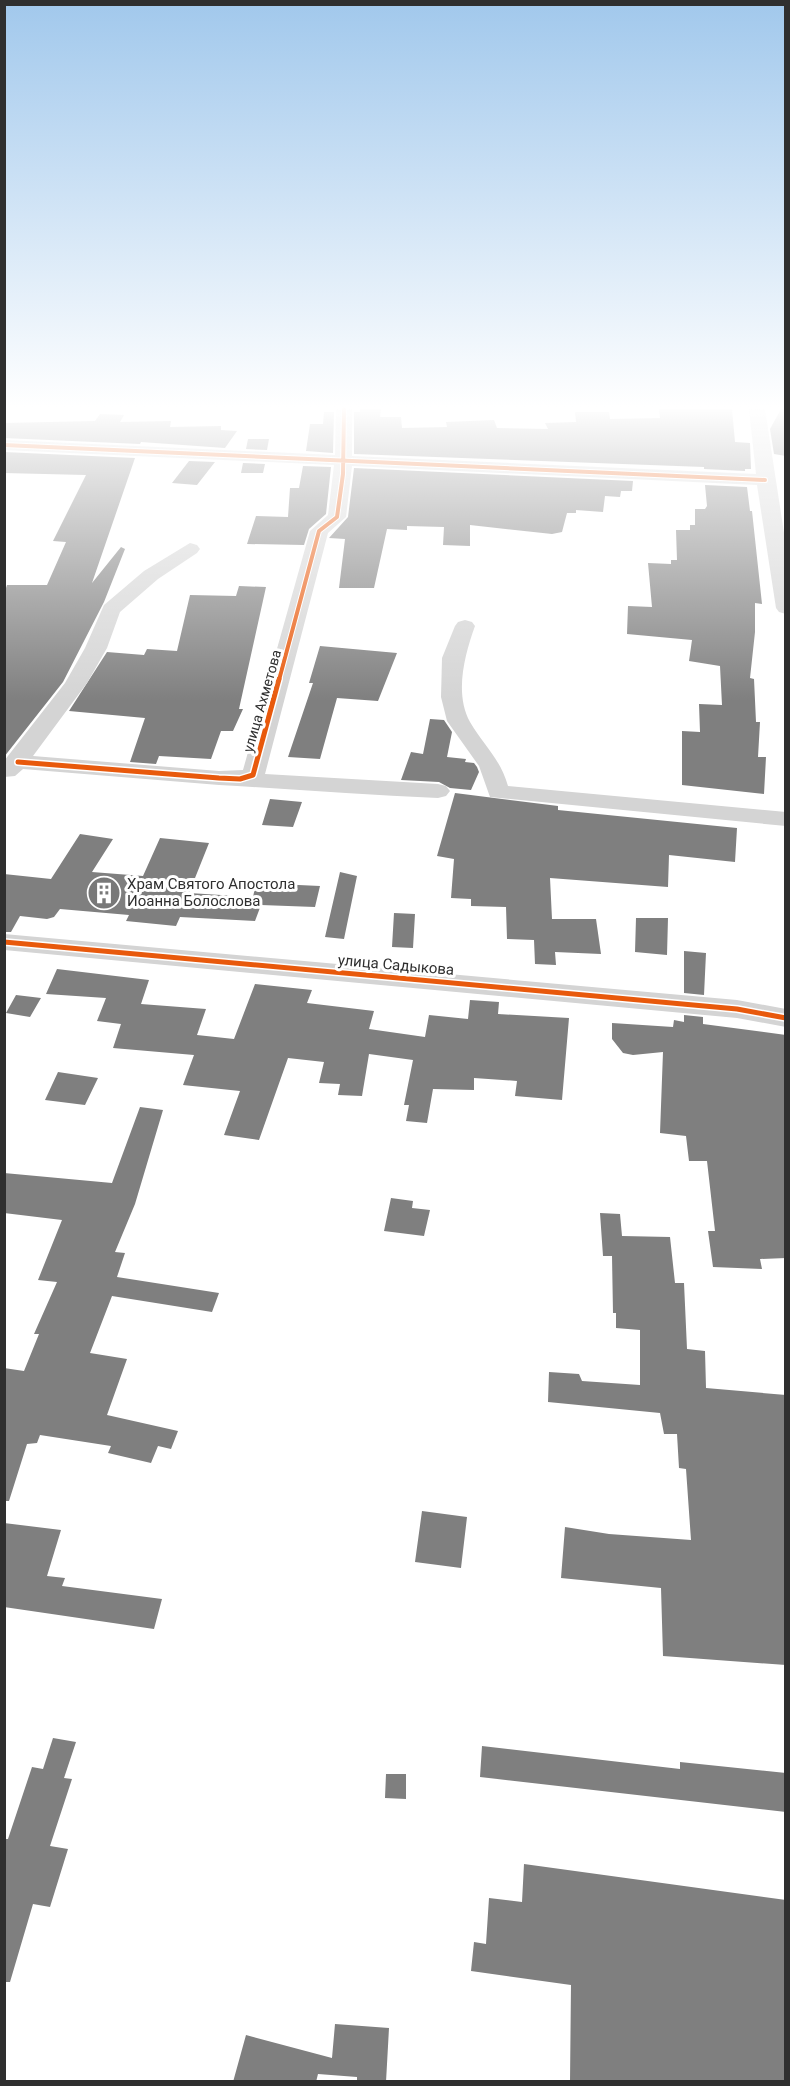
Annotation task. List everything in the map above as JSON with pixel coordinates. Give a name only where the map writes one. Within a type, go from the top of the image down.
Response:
[{"type":"street","name":"улица Ахметова","points":[[244,777],[253,775],[319,531],[337,517],[338,506]]},
{"type":"street","points":[[770,506],[786,608]]},
{"type":"street","points":[[190,549],[151,575],[111,609],[96,648],[76,683],[61,706],[42,725],[13,766],[196,777],[244,777],[274,783],[438,791]]},
{"type":"street","points":[[465,626],[453,658],[452,697],[458,722],[491,766],[498,792],[786,819]]},
{"type":"street","name":"улица Садыкова","points":[[4,942],[726,1008],[786,1018]]},
{"type":"building","points":[[70,506],[118,506],[92,583],[121,547],[125,549],[104,602],[63,682],[4,757],[4,594],[7,585],[47,585],[66,542],[53,541]]},
{"type":"building","points":[[289,506],[327,506],[326,514],[309,529],[304,545],[247,544],[256,516],[288,517]]},
{"type":"building","points":[[349,506],[604,506],[603,512],[576,510],[576,513],[567,513],[562,532],[552,534],[470,525],[470,546],[443,545],[444,527],[407,526],[407,530],[387,529],[374,588],[339,588],[345,539],[329,538],[348,517]]},
{"type":"building","points":[[707,506],[749,506],[752,511],[762,604],[755,603],[755,632],[750,678],[754,679],[756,722],[760,722],[758,757],[766,757],[764,794],[682,785],[682,731],[700,732],[699,704],[722,705],[720,666],[689,661],[692,640],[627,634],[628,606],[652,607],[648,563],[671,564],[671,560],[677,560],[676,530],[690,530],[690,525],[695,525],[695,509],[705,509]]},
{"type":"building","points":[[239,586],[266,587],[239,709],[243,709],[233,731],[221,731],[211,759],[159,756],[156,764],[130,762],[145,718],[69,711],[107,652],[144,655],[147,649],[177,651],[190,595],[236,596]]},
{"type":"building","points":[[320,646],[397,653],[378,701],[337,698],[320,759],[288,757],[313,683],[309,683]]},
{"type":"building","points":[[430,719],[444,720],[452,732],[447,757],[466,759],[465,762],[474,763],[477,767],[479,772],[471,790],[450,788],[439,782],[401,780],[411,752],[423,754]]},
{"type":"building","points":[[455,793],[558,806],[558,810],[737,828],[735,862],[669,855],[668,887],[550,878],[552,919],[596,919],[601,954],[555,952],[556,965],[535,964],[534,940],[507,939],[506,907],[471,906],[471,899],[451,898],[454,859],[437,856]]},
{"type":"building","points":[[270,799],[302,802],[293,827],[262,825]]},
{"type":"building","points":[[80,834],[113,839],[92,872],[143,876],[160,838],[209,843],[189,893],[253,897],[256,883],[320,886],[315,907],[261,905],[255,921],[180,917],[176,926],[126,921],[129,915],[60,909],[54,917],[47,919],[20,916],[11,932],[4,932],[4,874],[51,879]]},
{"type":"building","points":[[340,872],[357,876],[344,939],[325,937]]},
{"type":"building","points":[[394,913],[415,914],[413,948],[392,947]]},
{"type":"building","points":[[636,918],[668,918],[667,955],[635,952]]},
{"type":"building","points":[[684,951],[706,953],[704,995],[684,993]]},
{"type":"building","points":[[57,969],[149,980],[141,1004],[206,1009],[197,1035],[234,1039],[255,984],[312,990],[307,1003],[374,1011],[369,1029],[425,1037],[429,1015],[468,1019],[470,1000],[499,1002],[498,1014],[569,1018],[562,1100],[515,1096],[517,1081],[474,1078],[474,1090],[433,1089],[427,1123],[406,1121],[409,1105],[404,1105],[413,1060],[369,1054],[362,1096],[338,1095],[340,1084],[319,1083],[324,1062],[288,1058],[259,1140],[224,1135],[240,1091],[183,1085],[194,1055],[113,1048],[121,1024],[97,1021],[106,998],[46,994]]},
{"type":"building","points":[[16,995],[41,998],[30,1017],[6,1013]]},
{"type":"building","points":[[684,1015],[703,1017],[703,1024],[786,1035],[786,1258],[760,1259],[762,1269],[713,1267],[708,1231],[715,1231],[707,1161],[689,1161],[686,1136],[660,1133],[663,1052],[633,1055],[623,1053],[612,1039],[612,1023],[673,1027],[674,1020],[684,1022]]},
{"type":"building","points":[[58,1072],[98,1078],[85,1105],[45,1100]]},
{"type":"building","points":[[140,1107],[163,1110],[135,1204],[115,1252],[125,1253],[117,1277],[219,1293],[212,1312],[112,1296],[90,1353],[127,1359],[107,1415],[178,1431],[171,1449],[158,1446],[151,1463],[108,1453],[111,1446],[40,1435],[37,1443],[27,1444],[9,1501],[4,1501],[4,1368],[24,1371],[39,1334],[34,1334],[57,1282],[38,1280],[62,1220],[4,1213],[4,1173],[112,1183]]},
{"type":"building","points":[[391,1198],[413,1201],[412,1208],[430,1210],[424,1236],[384,1231]]},
{"type":"building","points":[[600,1213],[620,1214],[622,1236],[670,1237],[675,1283],[684,1283],[687,1349],[705,1351],[706,1388],[786,1395],[786,1665],[663,1656],[661,1588],[561,1578],[565,1527],[609,1534],[691,1540],[686,1469],[679,1468],[677,1434],[664,1434],[660,1413],[548,1402],[549,1372],[579,1374],[582,1381],[640,1385],[640,1330],[616,1328],[616,1313],[613,1313],[612,1256],[603,1256]]},
{"type":"building","points":[[422,1511],[467,1517],[461,1568],[415,1562]]},
{"type":"building","points":[[4,1523],[61,1530],[47,1576],[65,1578],[62,1586],[162,1599],[154,1629],[4,1607]]},
{"type":"building","points":[[53,1738],[76,1742],[64,1778],[72,1779],[50,1846],[68,1849],[50,1907],[33,1904],[10,1982],[4,1982],[4,1839],[8,1839],[32,1767],[43,1769]]},
{"type":"building","points":[[482,1746],[680,1769],[680,1762],[786,1773],[786,1812],[480,1777]]},
{"type":"building","points":[[386,1774],[406,1774],[406,1799],[385,1798]]},
{"type":"building","points":[[524,1864],[786,1900],[786,2082],[570,2082],[571,1985],[471,1971],[474,1942],[486,1944],[489,1898],[522,1902]]},
{"type":"building","points":[[335,2024],[389,2028],[386,2082],[357,2082],[357,2077],[318,2074],[316,2082],[233,2082],[246,2035],[332,2058]]},
{"type":"cycle path","points":[[18,762],[219,778],[240,779],[253,775],[319,531],[337,517],[338,506]]},
{"type":"cycle path","points":[[4,942],[737,1009],[786,1018]]},
{"type":"place","name":"Храм Святого Апостола Иоанна Болослова","points":[[104,893]]}]
